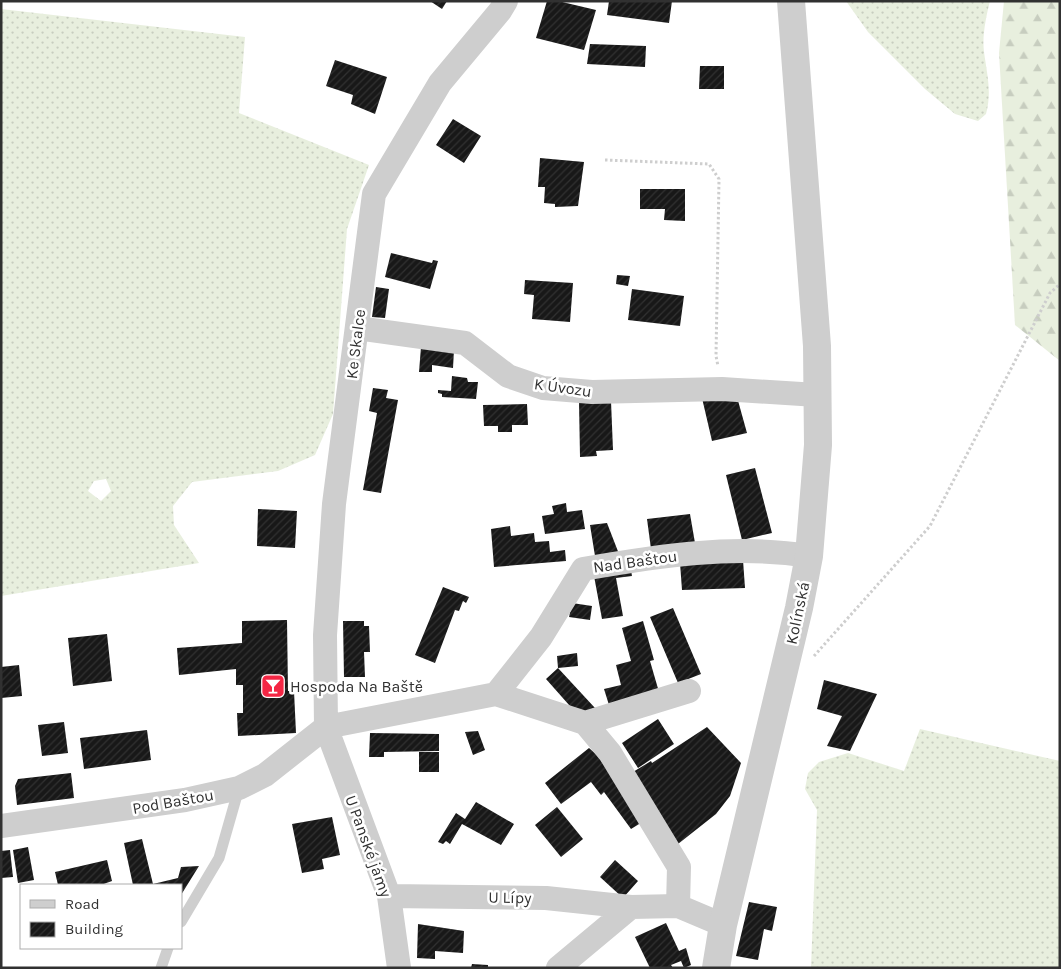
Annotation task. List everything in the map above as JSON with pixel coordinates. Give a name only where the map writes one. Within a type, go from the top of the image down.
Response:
[{"type":"street","name":"Ke Skalce","points":[[326,727],[324,635],[334,504],[374,194],[440,83],[500,11],[506,1]]},
{"type":"street","name":"Kolínská","points":[[716,968],[723,925],[810,556],[818,445],[817,346],[791,1]]},
{"type":"street","name":"K Úvozu","points":[[357,328],[465,343],[508,376],[543,388],[592,392],[722,389],[818,395]]},
{"type":"street","name":"Nad Baštou","points":[[496,694],[541,637],[583,569],[652,558],[712,552],[772,550],[810,556]]},
{"type":"street","points":[[585,723],[689,691]]},
{"type":"street","points":[[326,727],[496,694],[585,723],[610,752],[679,866],[678,906]]},
{"type":"street","name":"Pod Baštou","points":[[1,826],[185,800],[239,788],[265,775],[326,727]]},
{"type":"street","name":"U Panské jámy","points":[[326,727],[389,896],[399,968]]},
{"type":"street","name":"U Lípy","points":[[389,896],[546,898],[631,906],[678,906],[723,925]]},
{"type":"street","points":[[558,968],[631,906]]},
{"type":"lane","points":[[182,920],[219,858],[239,788]]},
{"type":"lane","points":[[161,968],[168,949]]},
{"type":"path","points":[[605,160],[709,164],[719,179],[716,356],[722,389]]},
{"type":"path","points":[[811,660],[930,526],[1050,293],[1060,284]]},
{"type":"green space","points":[[846,1],[990,1],[984,40],[989,91],[986,114],[978,121],[955,114],[925,89],[868,32]]},
{"type":"green space","points":[[1004,1],[1060,1],[1060,361],[1015,325],[999,53]]},
{"type":"green space","points":[[1,9],[245,37],[239,113],[369,165],[347,229],[333,414],[315,455],[278,471],[192,482],[173,506],[174,525],[199,563],[1,596]],"holes":[[[106,479],[111,491],[101,501],[88,491],[94,481]]]},
{"type":"green space","points":[[920,729],[1060,761],[1060,968],[811,968],[817,810],[805,789],[808,773],[819,762],[848,753],[904,771]]},
{"type":"building","points":[[430,1],[447,1],[442,9]]},
{"type":"building","points":[[547,1],[558,1],[596,10],[584,50],[536,38]]},
{"type":"building","points":[[609,1],[672,1],[669,23],[607,15]]},
{"type":"building","points":[[590,44],[646,46],[645,67],[587,64]]},
{"type":"building","points":[[335,60],[387,77],[375,114],[351,104],[353,95],[326,86]]},
{"type":"building","points":[[700,66],[724,66],[724,89],[699,89]]},
{"type":"building","points":[[453,119],[481,136],[464,163],[436,145]]},
{"type":"building","points":[[540,158],[584,162],[578,206],[555,207],[555,204],[544,203],[545,187],[538,187]]},
{"type":"building","points":[[640,189],[685,189],[685,221],[664,220],[665,209],[640,209]]},
{"type":"building","points":[[391,253],[432,263],[433,260],[438,261],[430,289],[385,277]]},
{"type":"building","points":[[617,275],[630,276],[628,286],[616,284]]},
{"type":"building","points":[[525,280],[573,283],[570,322],[532,319],[534,295],[524,294]]},
{"type":"building","points":[[376,287],[389,289],[385,318],[372,317]]},
{"type":"building","points":[[632,289],[684,296],[680,326],[628,320]]},
{"type":"building","points":[[421,347],[454,350],[453,368],[432,365],[432,372],[419,372]]},
{"type":"building","points":[[452,376],[467,378],[468,382],[478,382],[476,399],[442,397],[438,390],[451,391]]},
{"type":"building","points":[[373,388],[388,390],[386,398],[398,400],[381,493],[363,490],[377,413],[369,411]]},
{"type":"building","points":[[737,397],[747,433],[712,441],[702,398]]},
{"type":"building","points":[[611,401],[613,450],[596,451],[597,456],[580,457],[579,402]]},
{"type":"building","points":[[527,404],[528,425],[512,425],[512,432],[498,432],[498,426],[484,426],[483,405]]},
{"type":"building","points":[[755,468],[772,533],[742,540],[726,475]]},
{"type":"building","points":[[566,503],[567,512],[582,510],[585,529],[545,534],[542,516],[554,514],[552,506]]},
{"type":"building","points":[[258,509],[297,511],[295,548],[257,546]]},
{"type":"building","points":[[690,514],[695,543],[651,549],[647,519]]},
{"type":"building","points":[[607,523],[619,554],[595,556],[590,525]]},
{"type":"building","points":[[510,526],[511,536],[534,533],[535,542],[549,541],[550,552],[565,550],[566,561],[494,567],[491,529]]},
{"type":"building","points":[[743,560],[745,588],[682,590],[680,563]]},
{"type":"building","points":[[631,570],[632,576],[616,578],[623,616],[602,619],[594,576]]},
{"type":"building","points":[[443,587],[469,597],[466,603],[463,601],[459,611],[455,610],[435,663],[415,655]]},
{"type":"building","points":[[572,603],[592,606],[590,620],[569,617]]},
{"type":"building","points":[[673,608],[701,674],[678,683],[650,617]]},
{"type":"building","points":[[287,620],[288,691],[294,691],[296,733],[238,736],[237,713],[243,713],[243,685],[236,685],[236,669],[179,675],[177,648],[242,643],[242,621]]},
{"type":"building","points":[[343,621],[364,621],[364,626],[369,626],[370,652],[364,652],[365,677],[344,677]]},
{"type":"building","points":[[643,621],[654,660],[650,661],[659,692],[609,705],[604,689],[621,685],[616,665],[631,661],[622,628]]},
{"type":"building","points":[[107,634],[112,681],[73,686],[68,638]]},
{"type":"building","points":[[577,653],[578,666],[558,668],[557,656]]},
{"type":"building","points":[[19,665],[22,696],[1,698],[1,667]]},
{"type":"building","points":[[558,668],[595,708],[577,714],[546,679]]},
{"type":"building","points":[[824,680],[877,694],[850,751],[827,746],[842,716],[817,709]]},
{"type":"building","points":[[658,719],[674,744],[638,768],[622,743]]},
{"type":"building","points":[[64,722],[68,753],[42,756],[38,725]]},
{"type":"building","points":[[707,727],[741,763],[730,796],[716,814],[678,844],[633,772],[651,761],[652,763]]},
{"type":"building","points":[[147,730],[151,760],[84,769],[80,738]]},
{"type":"building","points":[[478,731],[485,750],[473,755],[465,732]]},
{"type":"building","points":[[370,733],[439,734],[439,751],[384,752],[384,757],[369,757]]},
{"type":"building","points":[[589,748],[597,755],[644,821],[631,829],[604,792],[601,795],[591,782],[561,804],[545,783]]},
{"type":"building","points":[[419,752],[439,752],[439,772],[419,772]]},
{"type":"building","points":[[71,773],[74,798],[17,805],[15,786],[18,779]]},
{"type":"building","points":[[476,802],[514,824],[501,845],[462,824],[450,844],[446,841],[443,844],[438,842],[456,813],[465,819]]},
{"type":"building","points":[[557,807],[583,839],[561,857],[535,825]]},
{"type":"building","points":[[332,817],[340,855],[322,859],[324,869],[302,873],[292,824]]},
{"type":"building","points":[[142,839],[153,884],[133,884],[124,843]]},
{"type":"building","points":[[28,847],[34,880],[18,883],[13,850]]},
{"type":"building","points":[[10,850],[13,877],[1,878],[1,851]]},
{"type":"building","points":[[107,860],[112,881],[104,884],[58,884],[55,872]]},
{"type":"building","points":[[615,860],[638,881],[623,898],[600,877]]},
{"type":"building","points":[[199,866],[182,893],[182,884],[153,884],[178,878],[181,867]]},
{"type":"building","points":[[749,902],[777,907],[772,931],[764,929],[758,960],[736,956]]},
{"type":"building","points":[[666,923],[679,951],[686,948],[691,965],[684,968],[681,961],[671,965],[673,968],[650,968],[635,937]]},
{"type":"building","points":[[418,924],[464,931],[463,953],[435,951],[435,959],[417,958]]},
{"type":"building","points":[[472,964],[488,965],[488,968],[471,968]]},
{"type":"place","name":"Hospoda Na Baště","points":[[273,686]]}]
